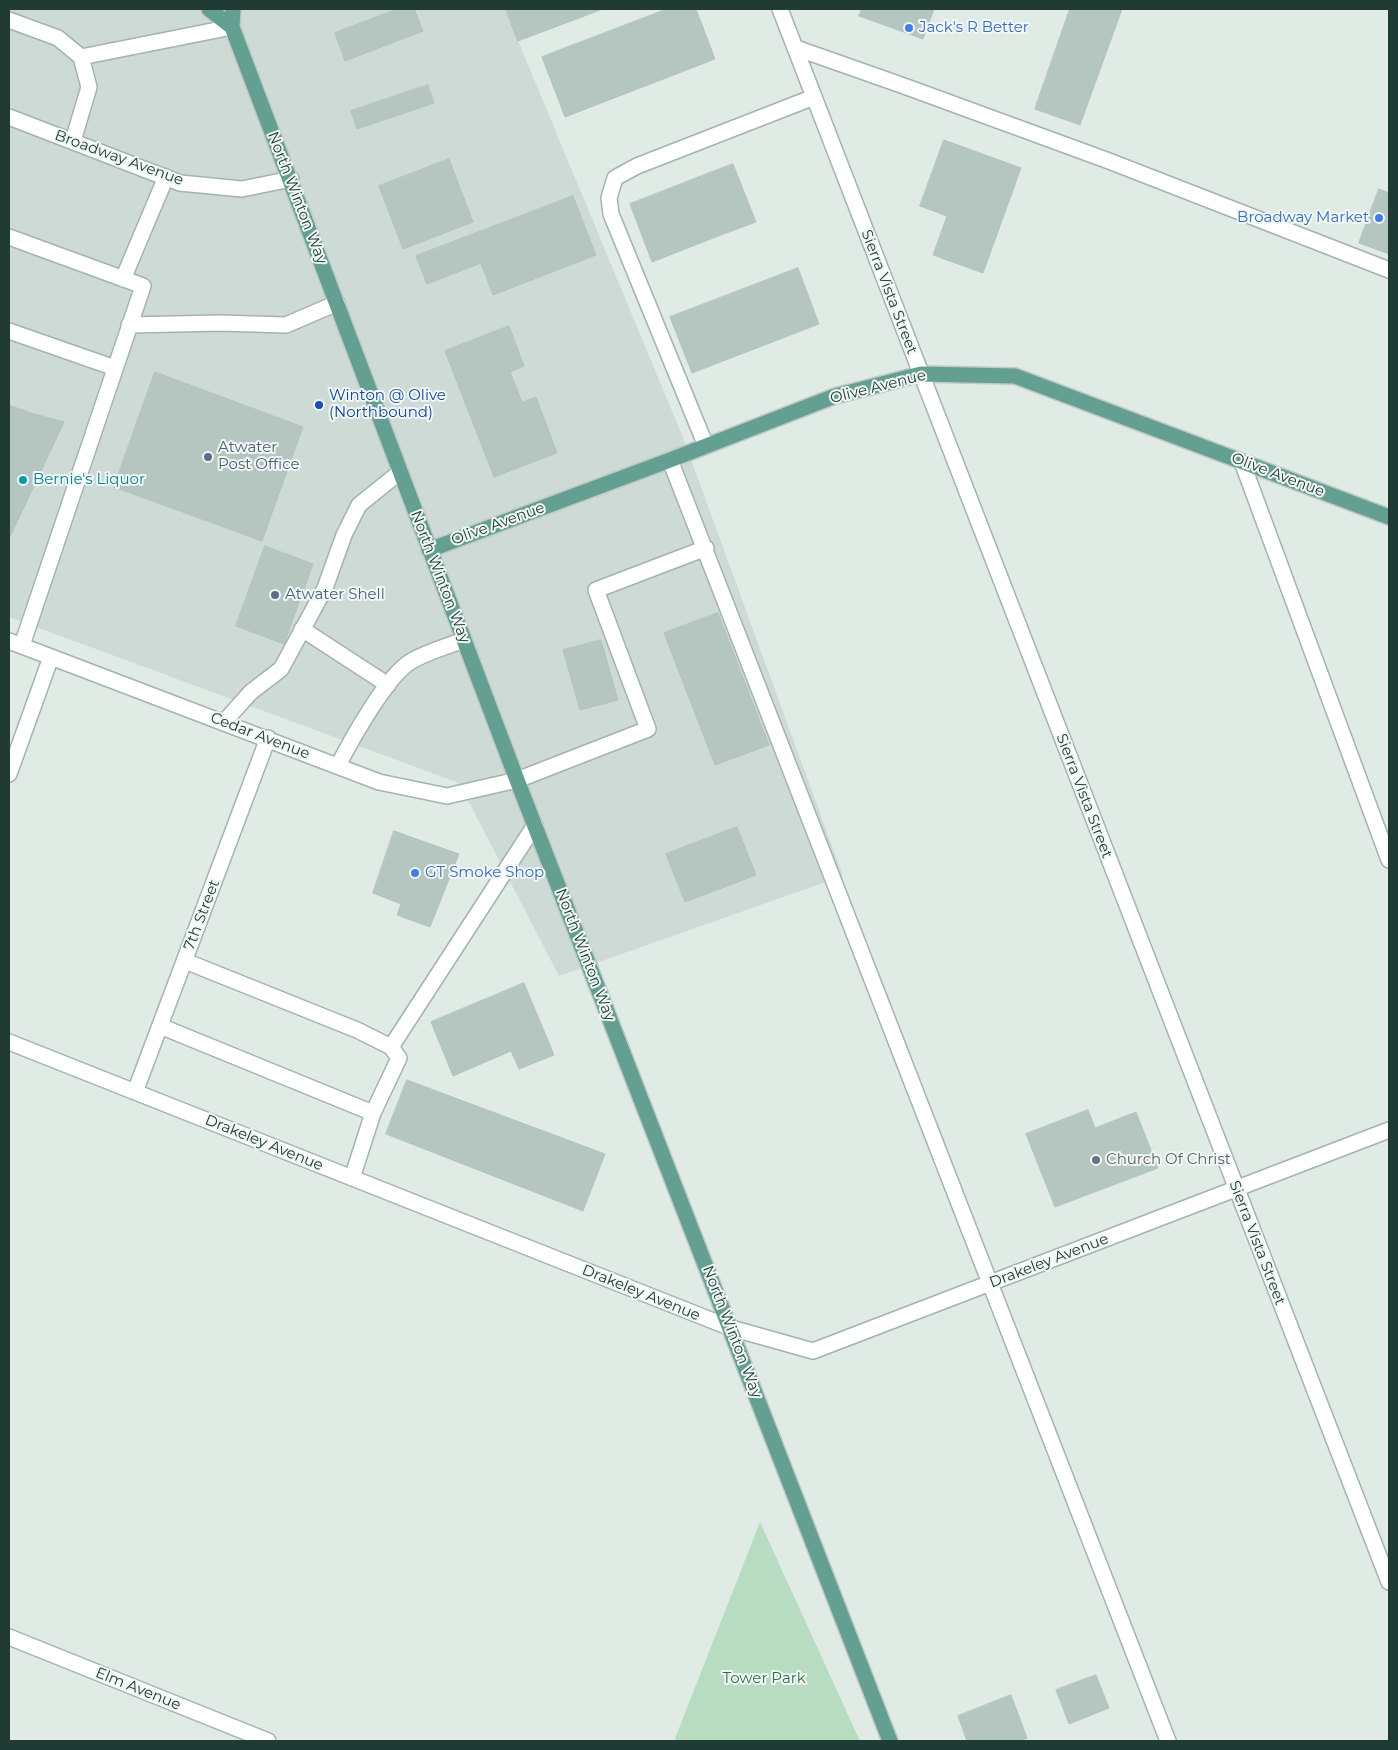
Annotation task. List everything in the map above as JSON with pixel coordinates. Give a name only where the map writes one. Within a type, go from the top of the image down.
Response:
[{"type":"main road","points":[[209,9],[232,27]]},
{"type":"main road","name":"North Winton Way","points":[[232,9],[232,27],[429,550],[890,1741]]},
{"type":"main road","name":"Olive Avenue","points":[[429,550],[835,396],[921,374],[1015,376],[1389,517]]},
{"type":"street","name":"Sierra Vista Street","points":[[780,9],[1389,1582]]},
{"type":"street","points":[[9,20],[58,38],[81,57],[89,87],[73,141]]},
{"type":"street","points":[[81,57],[232,27]]},
{"type":"street","points":[[796,48],[1099,158],[1389,270]]},
{"type":"street","points":[[706,446],[611,214],[609,198],[615,178],[637,166],[814,97]]},
{"type":"street","name":"Broadway Avenue","points":[[9,117],[180,183],[242,189],[291,180]]},
{"type":"street","points":[[124,279],[166,177]]},
{"type":"street","points":[[9,237],[143,286],[15,643]]},
{"type":"street","points":[[129,325],[220,323],[286,325],[337,303]]},
{"type":"street","points":[[9,331],[115,368]]},
{"type":"street","points":[[670,460],[706,548],[1168,1741]]},
{"type":"street","points":[[1242,462],[1389,860]]},
{"type":"street","points":[[224,722],[251,692],[281,669],[325,588],[344,535],[358,505],[400,472]]},
{"type":"street","name":"Cedar Avenue","points":[[15,643],[268,738],[379,782],[447,796],[517,780],[648,729],[596,590],[706,548]]},
{"type":"street","points":[[302,629],[388,685]]},
{"type":"street","points":[[338,766],[349,745],[393,677],[410,662],[464,640]]},
{"type":"street","points":[[9,774],[51,656]]},
{"type":"street","name":"7th Street","points":[[135,1092],[268,738]]},
{"type":"street","points":[[391,1047],[535,825]]},
{"type":"street","points":[[184,961],[356,1030],[391,1047],[398,1058],[373,1114],[352,1178]]},
{"type":"street","points":[[160,1026],[373,1114]]},
{"type":"street","name":"Drakeley Avenue","points":[[9,1042],[731,1328],[813,1352],[1389,1130]]},
{"type":"street","name":"Elm Avenue","points":[[9,1637],[268,1741]]},
{"type":"shaded area","points":[[9,9],[507,9],[521,48],[682,435],[843,876],[559,976],[459,783],[9,617]]},
{"type":"green space","name":"Tower Park","points":[[760,1522],[860,1741],[674,1741]]},
{"type":"building","points":[[397,9],[414,9],[423,31],[345,61],[335,33]]},
{"type":"building","points":[[506,9],[603,9],[518,41]]},
{"type":"building","points":[[667,9],[696,9],[715,59],[565,117],[542,57]]},
{"type":"building","name":"Jack's R Better","points":[[862,9],[934,9],[923,39],[859,16]]},
{"type":"building","points":[[1070,9],[1122,9],[1080,125],[1035,109]]},
{"type":"building","points":[[428,85],[434,103],[357,129],[351,111]]},
{"type":"building","points":[[944,140],[1021,168],[983,273],[933,255],[947,216],[920,206]]},
{"type":"building","points":[[449,159],[473,222],[403,249],[379,186]]},
{"type":"building","points":[[733,164],[756,222],[721,235],[699,177]]},
{"type":"building","points":[[699,177],[721,235],[652,262],[630,204]]},
{"type":"building","name":"Broadway Market","points":[[1379,189],[1389,193],[1389,254],[1359,243]]},
{"type":"building","points":[[573,196],[596,255],[493,295],[481,263],[427,284],[416,256]]},
{"type":"building","points":[[798,268],[819,324],[692,373],[670,317]]},
{"type":"building","points":[[509,326],[524,366],[510,372],[522,402],[536,397],[557,453],[494,477],[445,351]]},
{"type":"building","name":"Atwater Post Office","points":[[155,372],[303,427],[262,541],[114,487]]},
{"type":"building","name":"Bernie's Liquor","points":[[9,405],[64,422],[9,539]]},
{"type":"building","name":"Atwater Shell","points":[[265,546],[313,564],[284,644],[236,626]]},
{"type":"building","points":[[718,613],[769,745],[715,765],[664,633]]},
{"type":"building","points":[[601,640],[618,700],[580,710],[563,650]]},
{"type":"building","points":[[737,827],[756,875],[685,902],[666,854]]},
{"type":"building","name":"GT Smoke Shop","points":[[394,831],[459,854],[430,927],[397,915],[401,904],[373,893]]},
{"type":"building","points":[[524,983],[554,1055],[519,1069],[511,1051],[453,1076],[431,1022]]},
{"type":"building","points":[[407,1080],[605,1154],[583,1211],[386,1134]]},
{"type":"building","name":"Church Of Christ","points":[[1088,1110],[1095,1128],[1136,1112],[1158,1168],[1055,1207],[1026,1134]]},
{"type":"building","points":[[1096,1675],[1109,1708],[1069,1724],[1056,1690]]},
{"type":"building","points":[[1011,1695],[1027,1738],[1019,1741],[967,1741],[958,1716]]},
{"type":"place","name":"Jack's R Better","points":[[909,28]]},
{"type":"place","name":"Broadway Market","points":[[1379,218]]},
{"type":"place","name":"Winton @ Olive (Northbound)","points":[[319,405]]},
{"type":"place","name":"Atwater Post Office","points":[[208,457]]},
{"type":"place","name":"Bernie's Liquor","points":[[23,480]]},
{"type":"place","name":"Atwater Shell","points":[[275,595]]},
{"type":"place","name":"GT Smoke Shop","points":[[415,873]]},
{"type":"place","name":"Church Of Christ","points":[[1096,1160]]}]
